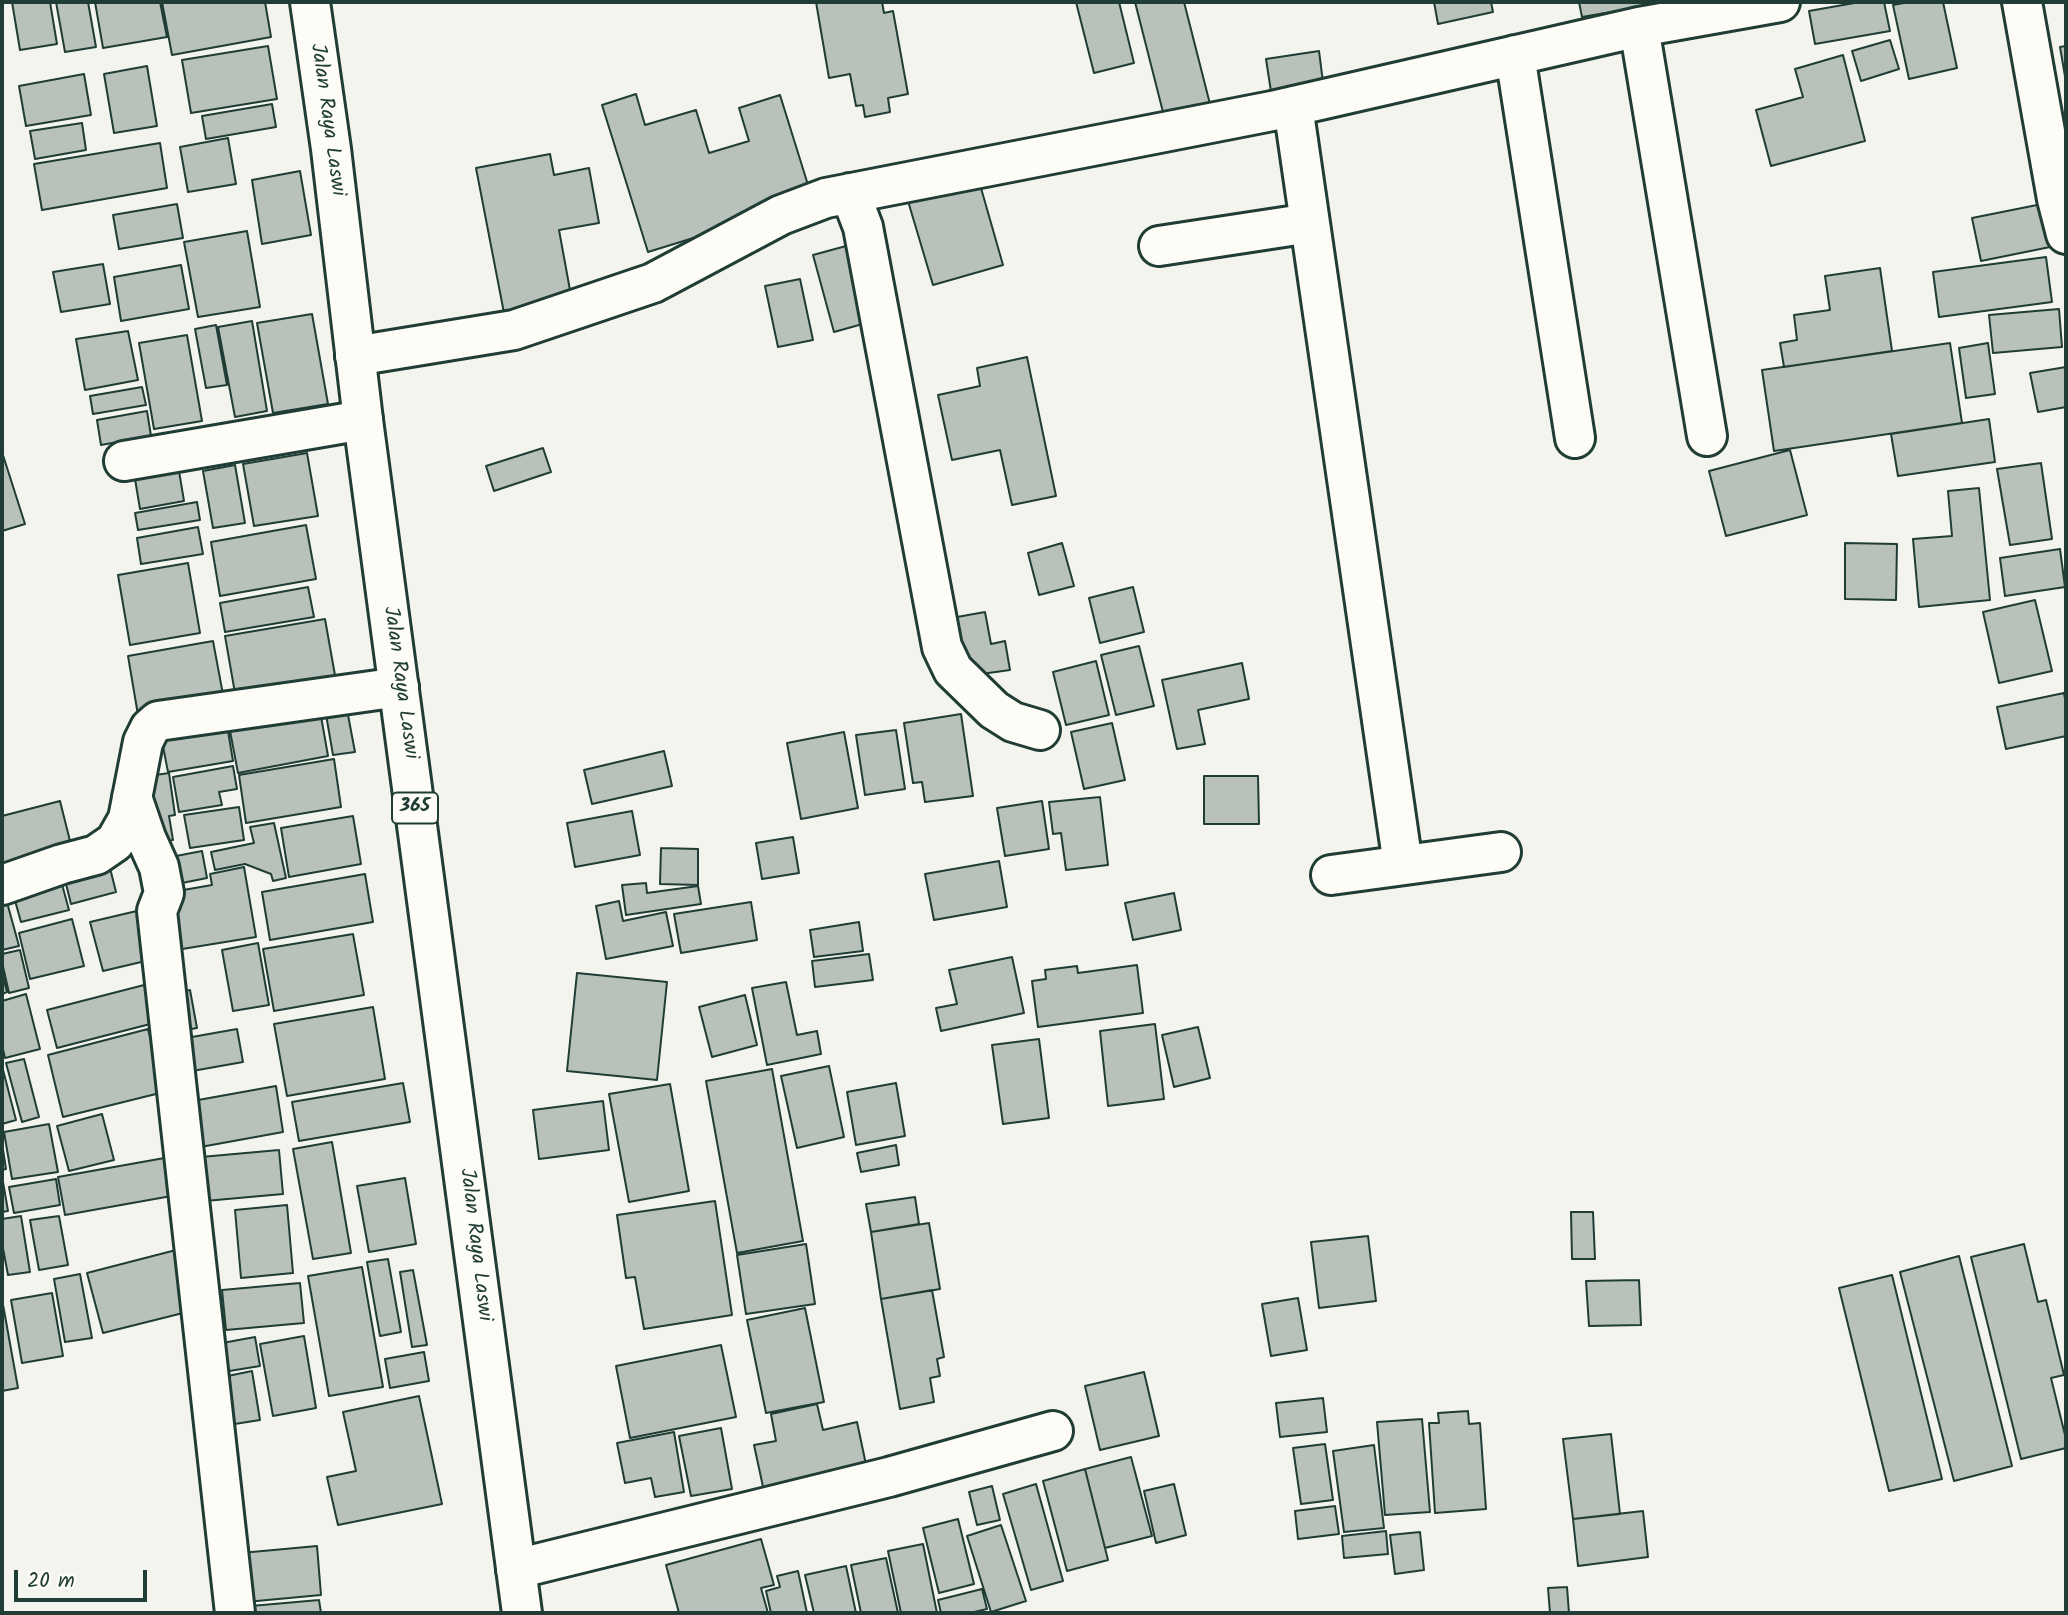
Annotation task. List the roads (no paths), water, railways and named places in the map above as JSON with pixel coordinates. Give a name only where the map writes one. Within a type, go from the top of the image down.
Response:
[{"type":"street","name":"Jalan Raya Laswi","points":[[310,2],[522,1613]]},
{"type":"street","points":[[355,356],[514,330],[653,284],[781,215],[827,198],[1293,106],[1639,27],[1780,2]]},
{"type":"street","points":[[2022,2],[2057,199],[2066,234]]},
{"type":"street","points":[[1639,27],[1707,436]]},
{"type":"street","points":[[1515,55],[1575,438]]},
{"type":"street","points":[[1293,106],[1403,865]]},
{"type":"street","points":[[850,193],[863,227],[942,647],[953,670],[994,710],[1013,722],[1040,730]]},
{"type":"street","points":[[1159,246],[1310,223]]},
{"type":"street","points":[[124,461],[363,420]]},
{"type":"street","points":[[2,885],[96,855],[115,842],[128,819],[143,742],[150,728],[158,721],[399,687]]},
{"type":"street","points":[[132,797],[159,867],[164,893],[158,911],[235,1613]]},
{"type":"street","points":[[1331,875],[1501,852]]},
{"type":"street","points":[[516,1569],[889,1476],[1053,1431]]}]
